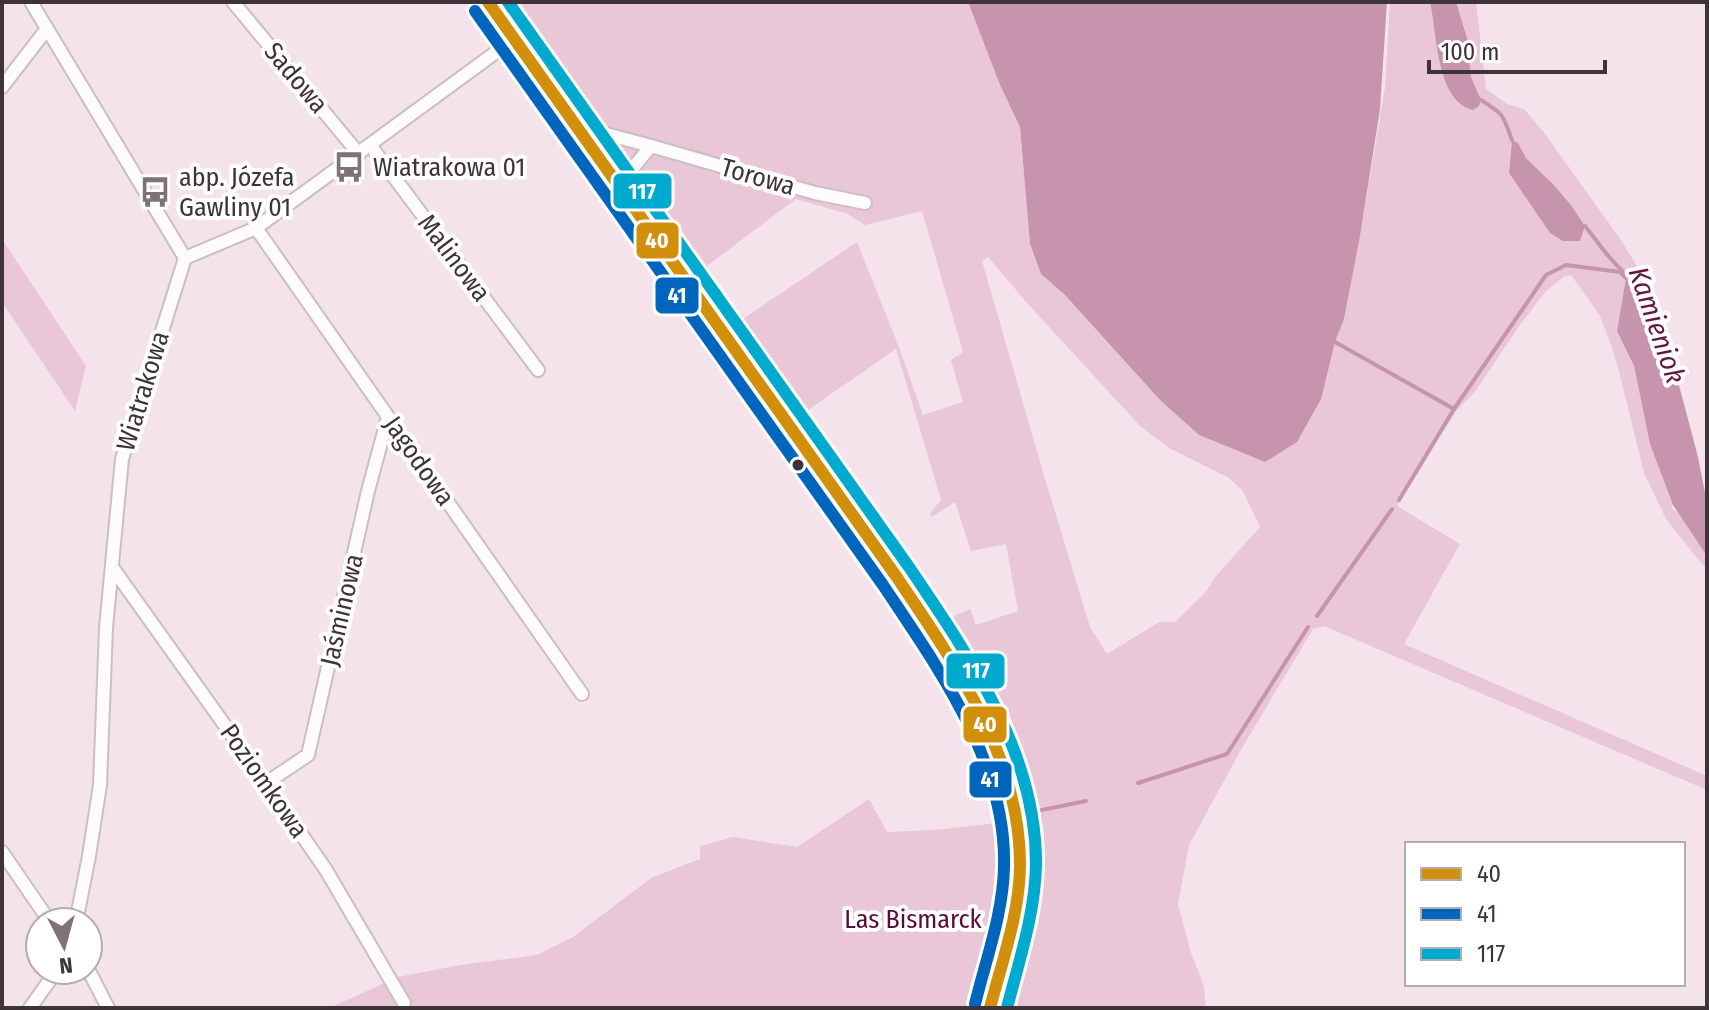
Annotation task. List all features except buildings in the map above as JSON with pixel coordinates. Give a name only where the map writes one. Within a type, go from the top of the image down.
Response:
[{"type":"street","points":[[31,2],[185,258],[256,228],[514,39]]},
{"type":"street","name":"Sadowa","points":[[233,2],[359,154]]},
{"type":"street","points":[[488,2],[903,587],[958,674],[990,736],[1015,807],[1020,866],[1014,913],[990,1008]]},
{"type":"street","points":[[2,87],[46,30]]},
{"type":"street","name":"Torowa","points":[[576,126],[815,193],[865,203]]},
{"type":"street","name":"Malinowa","points":[[370,145],[538,370]]},
{"type":"street","points":[[618,186],[651,146]]},
{"type":"street","name":"Jagodowa","points":[[256,228],[582,694]]},
{"type":"street","name":"Wiatrakowa","points":[[79,906],[100,785],[105,642],[122,459],[185,258]]},
{"type":"street","name":"Jaśminowa","points":[[266,783],[308,755],[368,491],[388,417]]},
{"type":"street","name":"Poziomkowa","points":[[112,567],[326,870],[404,1003]]},
{"type":"street","points":[[2,852],[39,906]]},
{"type":"street","points":[[30,1008],[46,986]]},
{"type":"street","points":[[97,986],[108,1008]]},
{"type":"green space","points":[[494,2],[968,2],[1020,127],[1030,244],[1041,274],[1064,294],[1160,400],[1199,435],[1265,462],[1335,342],[1344,319],[1385,87],[1390,2],[1476,2],[1486,89],[1507,104],[1524,109],[1543,131],[1621,240],[1648,284],[1652,306],[1626,279],[1617,331],[1634,366],[1650,444],[1673,505],[1671,508],[1707,533],[1707,568],[1666,519],[1644,473],[1618,367],[1600,316],[1571,275],[1563,277],[1546,291],[1474,393],[1456,411],[1397,506],[1460,544],[1404,644],[1707,776],[1707,790],[1324,626],[1313,629],[1189,845],[1178,904],[1191,953],[1204,986],[1206,1008],[997,1008],[1017,944],[1029,841],[1021,807],[934,625],[970,609],[976,625],[1018,611],[1006,544],[971,551],[955,502],[931,517],[930,513],[941,500],[896,349],[795,419],[731,327],[857,242],[923,415],[963,402],[951,360],[963,352],[922,211],[865,225],[848,214],[796,199],[695,275]],"holes":[[[1512,141],[1518,143],[1526,158],[1571,205],[1585,226],[1580,241],[1550,233],[1509,173]],[[988,257],[1140,426],[1169,448],[1229,478],[1243,491],[1260,527],[1216,576],[1205,593],[1175,622],[1159,622],[1107,654],[1090,627],[1045,479],[982,261]]]},
{"type":"green space","points":[[2,239],[86,366],[75,411],[2,302]]},
{"type":"green space","name":"Las Bismarck","points":[[869,799],[887,832],[1006,822],[1007,873],[999,942],[980,1008],[329,1008],[398,977],[537,955],[573,937],[651,878],[700,859],[700,846],[733,837],[797,847]]},
{"type":"water","points":[[968,2],[1387,2],[1380,109],[1344,319],[1321,399],[1297,442],[1265,462],[1199,435],[1160,400],[1064,294],[1041,274],[1030,244],[1020,127]]},
{"type":"water","points":[[1430,2],[1456,2],[1467,38],[1471,77],[1481,100],[1473,110],[1461,104],[1445,80]]},
{"type":"water","points":[[1512,140],[1518,143],[1526,158],[1571,205],[1585,226],[1580,241],[1563,241],[1550,233],[1509,173]]},
{"type":"water","points":[[1626,278],[1652,306],[1671,355],[1707,503],[1707,556],[1673,505],[1650,444],[1634,366],[1617,331]]},
{"type":"waterway","name":"Kamieniok","points":[[1481,100],[1502,116],[1512,140]]},
{"type":"waterway","name":"Kamieniok","points":[[1585,226],[1625,273]]},
{"type":"waterway","points":[[1399,500],[1454,409],[1546,275],[1566,265],[1620,272],[1626,278]]},
{"type":"waterway","points":[[1335,342],[1454,409]]},
{"type":"waterway","points":[[1317,616],[1392,509]]},
{"type":"waterway","points":[[1138,783],[1227,754],[1308,627]]},
{"type":"waterway","points":[[1032,812],[1086,801]]},
{"type":"waterway","points":[[1001,819],[1005,831]]},
{"type":"waterway","points":[[1006,839],[1008,848]]},
{"type":"waterway","points":[[1009,856],[1009,871]]},
{"type":"transit line","name":"40","points":[[488,2],[896,576],[940,642],[980,712],[1009,786],[1017,824],[1020,864],[1014,919],[990,1008]]},
{"type":"transit line","name":"117","points":[[508,2],[909,567],[954,635],[995,707],[1025,784],[1033,824],[1036,865],[1030,919],[1007,1008]]},
{"type":"transit line","name":"41","points":[[475,11],[883,585],[926,649],[965,718],[994,790],[1002,828],[1004,867],[997,919],[975,1004]]},
{"type":"place","name":"Wiatrakowa 01","points":[[349,167]]},
{"type":"place","name":"abp. Józefa Gawliny 01","points":[[155,192]]}]
